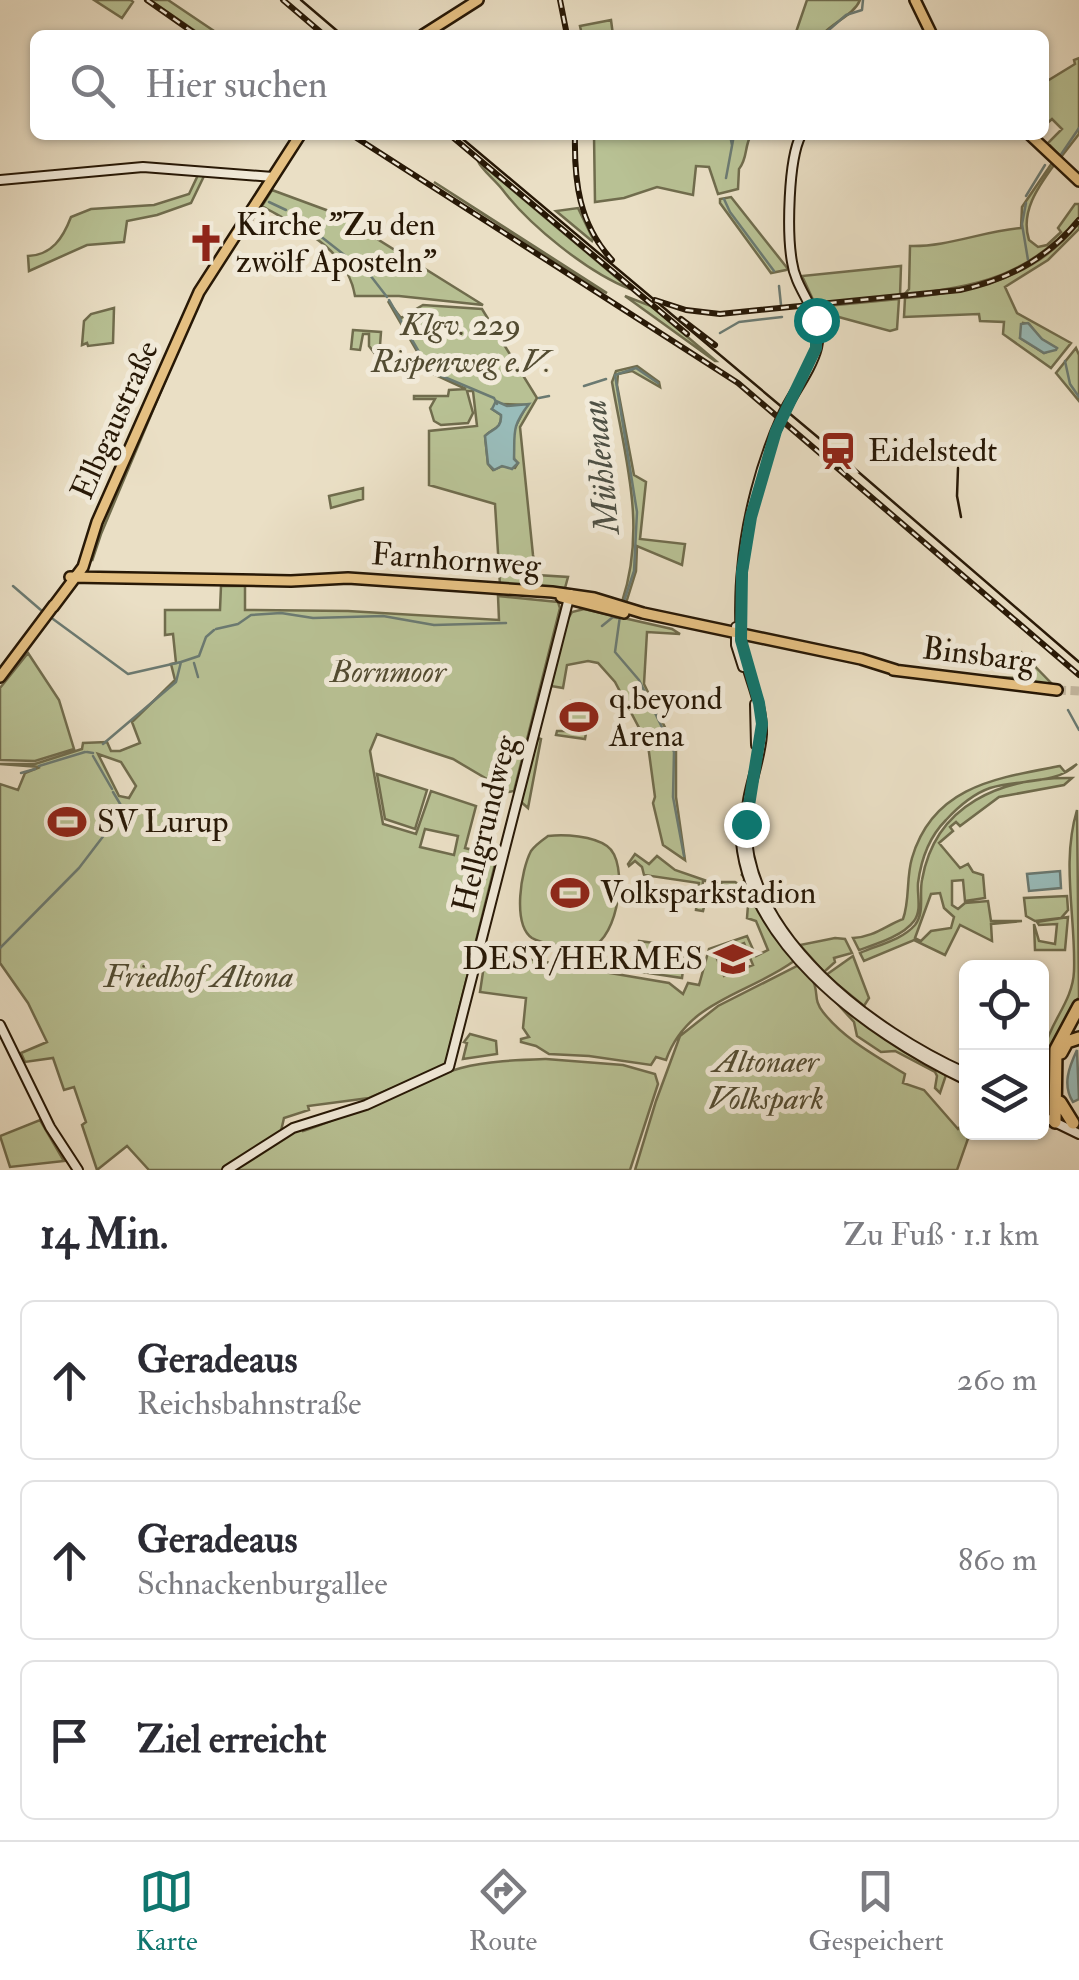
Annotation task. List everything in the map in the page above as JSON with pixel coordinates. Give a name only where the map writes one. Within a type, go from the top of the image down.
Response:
[{"type":"highway","points":[[1050,1111],[1056,1046],[1079,1006]]},
{"type":"highway","points":[[1050,1111],[1062,1049],[1067,1042],[1079,1038]]},
{"type":"highway","points":[[1050,1111],[1077,1127]]},
{"type":"main road","points":[[431,30],[478,0]]},
{"type":"main road","points":[[916,0],[930,30]]},
{"type":"main road","name":"Elbgaustraße","points":[[72,580],[192,309],[220,258],[297,140]]},
{"type":"main road","points":[[1035,140],[1079,182]]},
{"type":"main road","name":"Elbgaustraße","points":[[0,678],[82,567],[86,553]]},
{"type":"main road","points":[[82,567],[91,578]]},
{"type":"main road","name":"Farnhornweg","points":[[72,580],[110,580]]},
{"type":"main road","name":"Farnhornweg","points":[[72,580],[340,580],[569,596]]},
{"type":"main road","points":[[569,596],[738,636]]},
{"type":"main road","points":[[569,596],[738,636]]},
{"type":"main road","name":"Binsbarg","points":[[738,636],[896,670],[1057,690]]},
{"type":"main road","name":"Binsbarg","points":[[738,636],[877,662],[896,670]]},
{"type":"street","points":[[798,140],[791,161],[792,262],[814,312],[817,346],[776,431],[751,517],[738,636],[755,710],[755,753],[742,803],[744,862],[759,900],[794,953],[845,1006],[901,1047],[959,1074]]},
{"type":"street","points":[[0,180],[143,167],[273,177]]},
{"type":"street","name":"Hellgrundweg","points":[[227,1170],[293,1128],[366,1105],[448,1067],[569,596]]},
{"type":"street","points":[[562,622],[574,609],[590,604]]},
{"type":"street","points":[[738,636],[762,724],[747,806],[746,838],[753,873],[765,900],[797,946],[852,1004],[900,1039],[959,1073]]},
{"type":"street","points":[[743,652],[753,642]]},
{"type":"street","points":[[0,1025],[50,1127],[78,1170]]},
{"type":"street","points":[[1050,1111],[1077,1127]]},
{"type":"green space","points":[[94,0],[131,0],[133,2],[122,18]]},
{"type":"green space","points":[[150,0],[168,0],[213,30],[194,30]]},
{"type":"green space","points":[[807,0],[860,0],[828,30],[797,30]]},
{"type":"green space","points":[[611,20],[612,30],[581,30],[580,26]]},
{"type":"green space","points":[[1079,58],[1079,134],[1061,157],[1048,143],[1062,129],[1052,119],[1049,122],[1049,80],[1075,64],[1074,60]]},
{"type":"green space","points":[[594,140],[749,140],[739,169],[738,189],[718,194],[709,167],[696,166],[693,195],[657,187],[595,202]]},
{"type":"green space","points":[[478,161],[630,289],[596,271],[543,232]]},
{"type":"green space","points":[[1052,163],[1032,200],[1027,230],[1029,240],[1038,247],[1047,245],[1061,232],[1058,228],[1075,204],[1079,204],[1079,217],[1060,237],[1021,266],[1000,275],[904,295],[909,289],[910,246],[1021,228],[1022,207]]},
{"type":"green space","points":[[199,173],[205,174],[191,203],[127,221],[124,242],[87,245],[29,271],[28,256],[56,244],[71,217],[91,209],[154,205],[189,194]]},
{"type":"green space","points":[[434,182],[607,293],[598,289]]},
{"type":"green space","name":"Klgv. 229 Rispenweg e.V.","points":[[272,190],[337,214],[483,305],[399,296],[355,296],[350,279],[332,252],[306,231],[262,206]]},
{"type":"green space","points":[[731,197],[788,269],[771,273],[720,203],[720,199]]},
{"type":"green space","points":[[578,208],[593,239],[592,241],[556,211]]},
{"type":"green space","points":[[1079,223],[1079,229],[1048,260],[1005,287],[1017,313],[1071,343],[1051,368],[1003,334],[1004,322],[980,321],[979,314],[904,317],[905,298],[1001,279],[1042,258]],"holes":[[[1023,323],[1029,324],[1041,339],[1056,348],[1044,353],[1020,338]]]},
{"type":"green space","points":[[901,266],[900,296],[815,304],[802,276]]},
{"type":"green space","points":[[625,296],[651,306],[716,361],[715,361]]},
{"type":"green space","points":[[899,299],[897,329],[890,331],[824,313],[816,307]]},
{"type":"green space","points":[[388,301],[401,318],[423,305],[482,309],[537,398],[520,427],[533,555],[537,575],[568,577],[565,588],[500,585],[495,504],[429,485],[429,431],[477,426],[473,391],[467,391],[473,413],[468,423],[441,425],[434,421],[430,408],[435,399],[414,399],[448,396],[449,390],[466,389],[429,372]],"holes":[[[500,404],[527,405],[512,433],[514,459],[518,463],[515,468],[502,466],[493,470],[488,464],[485,436],[498,426],[501,415],[492,409]]]},
{"type":"green space","points":[[114,308],[113,343],[82,345],[84,321],[91,314]]},
{"type":"green space","points":[[193,315],[101,534],[92,561],[97,530]]},
{"type":"green space","points":[[353,330],[381,332],[379,359],[369,346],[369,334],[363,334],[360,350],[351,349]]},
{"type":"green space","points":[[1076,348],[1079,355],[1079,401],[1056,373]]},
{"type":"green space","points":[[637,366],[659,382],[660,387],[632,371],[618,374],[634,475],[646,482],[640,539],[685,544],[682,565],[637,546],[636,571],[626,603],[622,602],[633,546],[633,519],[612,382],[616,371]]},
{"type":"green space","points":[[363,488],[363,499],[331,508],[329,496]]},
{"type":"green space","name":"Friedhof Altona","points":[[221,586],[245,586],[245,610],[348,611],[499,620],[498,596],[558,602],[560,608],[514,791],[509,792],[453,759],[377,734],[370,751],[383,824],[416,834],[431,791],[476,806],[465,848],[497,856],[445,1066],[369,1098],[308,1106],[309,1110],[284,1118],[281,1131],[222,1170],[149,1170],[127,1146],[97,1170],[74,1087],[64,1090],[53,1058],[25,1062],[21,1053],[47,1042],[28,1003],[0,963],[0,784],[18,790],[25,773],[40,767],[0,764],[35,764],[82,749],[83,743],[107,742],[111,751],[120,751],[140,743],[132,722],[175,680],[171,664],[176,663],[173,634],[165,635],[165,610],[220,610]],"holes":[[[98,754],[121,762],[136,786],[129,798],[119,796]],[[425,829],[458,836],[454,855],[420,847]]]},
{"type":"green space","points":[[584,609],[680,634],[647,632],[644,684],[676,750],[676,797],[685,860],[663,845],[653,803],[648,745],[615,682],[598,663],[588,661],[567,665],[563,688],[551,686],[567,620],[572,612]]},
{"type":"green space","points":[[28,653],[59,700],[74,749],[35,761],[0,760],[0,688]]},
{"type":"green space","points":[[1022,653],[1054,686],[985,680],[986,676],[1016,678]]},
{"type":"green space","name":"q.beyond Arena","points":[[571,701],[591,704],[585,739],[556,735],[557,731],[567,731]]},
{"type":"green space","points":[[538,738],[541,739],[528,808],[520,801]]},
{"type":"green space","points":[[1077,764],[1069,771],[1059,775],[990,788],[961,806],[940,827],[927,849],[919,874],[919,908],[914,921],[896,935],[859,950],[853,938],[903,919],[912,858],[922,834],[951,800],[991,781],[1060,766],[1065,772]]},
{"type":"green space","points":[[377,774],[427,790],[415,829],[385,819]]},
{"type":"green space","points":[[1072,778],[1064,785],[999,797],[960,826],[956,822],[950,827],[953,831],[939,843],[960,868],[968,864],[973,872],[983,875],[985,898],[965,901],[963,880],[952,881],[952,905],[958,909],[965,903],[988,901],[991,921],[1022,921],[991,924],[992,941],[960,925],[945,955],[914,940],[864,961],[860,953],[897,938],[915,925],[929,854],[957,814],[997,790],[1046,779]],"holes":[[[940,893],[944,908],[954,917],[951,928],[931,931],[921,941],[915,938],[931,894]]]},
{"type":"green space","points":[[1077,810],[1079,997],[1052,1050],[1049,1088],[1049,1036],[1070,992],[1074,971],[1072,830]]},
{"type":"green space","name":"Volksparkstadion","points":[[548,836],[594,840],[614,855],[619,883],[614,916],[600,941],[591,947],[576,949],[532,938],[522,921],[524,871],[531,851]]},
{"type":"green space","points":[[635,854],[649,864],[657,856],[675,870],[707,881],[703,881],[703,911],[696,910],[699,883],[644,875],[635,861],[628,864]]},
{"type":"green space","points":[[741,874],[746,876],[794,961],[704,1011],[676,1040],[666,1060],[656,1057],[651,1065],[549,1054],[521,1042],[529,1037],[523,1028],[526,998],[480,992],[486,952],[669,983],[683,994],[688,983],[699,985],[709,949],[747,936],[756,956],[768,950],[756,921],[747,918],[748,905],[739,901],[740,890],[712,882],[735,882],[742,886],[745,878]],"holes":[[[744,943],[753,965],[724,976],[715,954]]]},
{"type":"green space","points":[[1067,896],[1068,910],[1061,918],[1035,921],[1026,916],[1024,898]]},
{"type":"green space","points":[[1068,917],[1065,950],[1035,950],[1034,924],[1039,941],[1055,944],[1057,924],[1037,922]]},
{"type":"green space","points":[[845,939],[852,953],[834,958],[835,962],[824,972],[800,945]]},
{"type":"green space","points":[[639,941],[686,947],[682,978],[635,971]]},
{"type":"green space","points":[[853,956],[869,998],[864,1006],[826,975]]},
{"type":"green space","name":"Altonaer Volkspark","points":[[799,965],[815,985],[819,1006],[831,1022],[905,1074],[903,1083],[924,1090],[959,1128],[959,1140],[968,1140],[957,1170],[635,1170],[680,1036],[718,1006]]},
{"type":"green space","points":[[823,988],[881,1036],[946,1075],[940,1093],[935,1088],[935,1072],[895,1051],[881,1052],[857,1036],[854,1022]]},
{"type":"green space","points":[[470,1034],[496,1041],[497,1054],[463,1059],[467,1043],[464,1042]]},
{"type":"green space","name":"Altonaer Volkspark","points":[[546,1059],[623,1065],[655,1074],[658,1084],[630,1170],[231,1170],[301,1127],[303,1131],[323,1124],[441,1074],[482,1064]]},
{"type":"green space","points":[[40,1120],[64,1161],[10,1167],[0,1136]]},
{"type":"water","points":[[1028,323],[1056,350],[1044,353],[1020,338],[1021,324]]},
{"type":"water","points":[[496,401],[507,406],[529,404],[514,436],[514,459],[518,463],[512,469],[502,466],[494,470],[488,464],[485,436],[501,420],[501,415],[492,409]]},
{"type":"water","points":[[1060,871],[1061,888],[1029,891],[1027,874]]},
{"type":"water","points":[[1077,1050],[1079,1099],[1073,1102],[1067,1083]]},
{"type":"waterway","name":"Mühlenau","points":[[829,30],[846,15],[862,10],[863,0]]},
{"type":"waterway","points":[[1060,156],[1079,128]]},
{"type":"waterway","name":"Mühlenau","points":[[731,140],[732,145]]},
{"type":"waterway","name":"Mühlenau","points":[[726,178],[733,140]]},
{"type":"waterway","points":[[1026,196],[1045,165]]},
{"type":"waterway","name":"Mühlenau","points":[[724,199],[774,271]]},
{"type":"waterway","points":[[269,202],[286,210]]},
{"type":"waterway","points":[[1026,203],[1022,224],[1028,260]]},
{"type":"waterway","points":[[296,217],[370,275],[387,297]]},
{"type":"waterway","name":"Mühlenau","points":[[779,286],[781,305]]},
{"type":"waterway","points":[[389,300],[430,371],[494,398],[497,404]]},
{"type":"waterway","name":"Mühlenau","points":[[720,333],[739,322],[782,317]]},
{"type":"waterway","points":[[1065,361],[1070,384],[1079,397]]},
{"type":"waterway","name":"Mühlenau","points":[[624,601],[634,571],[637,512],[615,375],[636,368],[658,383]]},
{"type":"waterway","points":[[584,386],[606,379]]},
{"type":"waterway","points":[[539,398],[549,396]]},
{"type":"waterway","points":[[13,586],[42,611]]},
{"type":"waterway","points":[[216,629],[238,624],[251,615],[281,613],[313,618],[383,616],[434,625],[506,623]]},
{"type":"waterway","name":"Mühlenau","points":[[620,616],[615,652],[639,680],[674,752],[673,797],[684,856]]},
{"type":"waterway","points":[[602,626],[617,618]]},
{"type":"waterway","points":[[53,619],[128,674],[181,662]]},
{"type":"waterway","points":[[103,744],[176,682],[181,662],[199,656],[206,637],[214,630]]},
{"type":"waterway","points":[[194,663],[198,677]]},
{"type":"waterway","points":[[1068,710],[1079,730]]},
{"type":"waterway","points":[[39,766],[85,752]]},
{"type":"waterway","points":[[87,752],[93,753]]},
{"type":"waterway","points":[[93,756],[112,789]]},
{"type":"waterway","points":[[21,773],[35,769]]},
{"type":"waterway","points":[[113,792],[122,807]]},
{"type":"waterway","points":[[0,948],[79,868],[124,809]]},
{"type":"tunnel","points":[[1057,690],[1079,691]]},
{"type":"tram line","points":[[301,0],[336,30]]},
{"type":"tram line","points":[[464,140],[1079,662]]},
{"type":"tram line","points":[[958,468],[961,517]]},
{"type":"railway","points":[[147,0],[190,30]]},
{"type":"railway","points":[[283,0],[318,30]]},
{"type":"railway","points":[[560,0],[566,30]]},
{"type":"railway","points":[[360,140],[738,383],[1079,675]]},
{"type":"railway","points":[[456,140],[687,334]]},
{"type":"railway","points":[[575,140],[581,202],[592,232],[612,260]]},
{"type":"railway","points":[[655,300],[686,310],[720,314],[960,290],[1026,266],[1054,246],[1079,220]]},
{"type":"railway","points":[[681,319],[715,345]]},
{"type":"place","name":"Kirche \"Zu den zwölf Aposteln\"","points":[[206,243]]},
{"type":"place","name":"Eidelstedt","points":[[838,451]]},
{"type":"place","name":"q.beyond Arena","points":[[579,717]]},
{"type":"place","name":"SV Lurup","points":[[67,822]]},
{"type":"place","name":"Volksparkstadion","points":[[570,893]]},
{"type":"place","name":"DESY/HERMES","points":[[733,959]]},
{"type":"route","points":[[746,824],[762,724],[741,640],[742,572],[751,517],[776,431],[816,348],[816,320]]},
{"type":"park label","name":"Bornmoor","points":[[388,672]]}]
